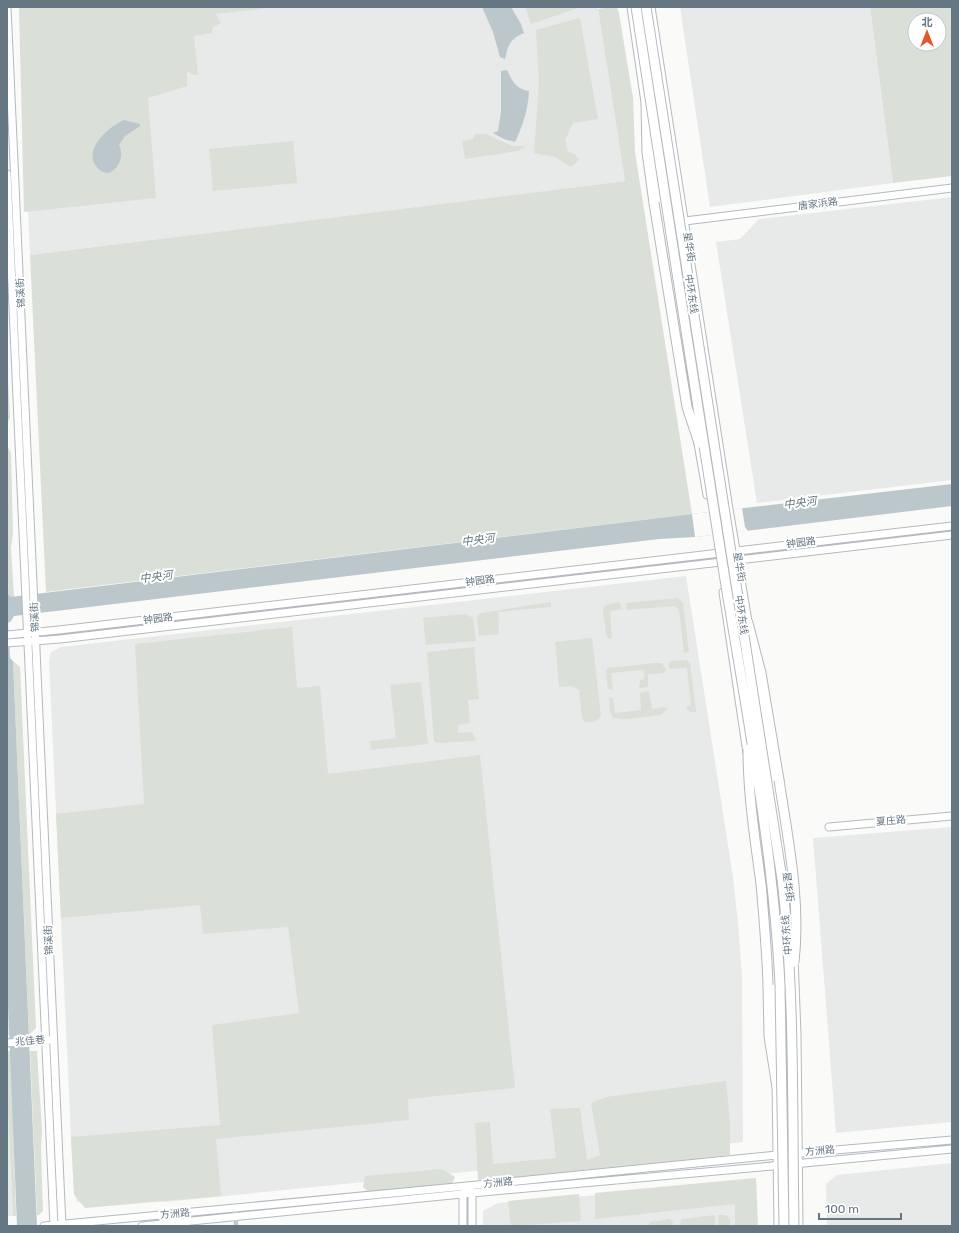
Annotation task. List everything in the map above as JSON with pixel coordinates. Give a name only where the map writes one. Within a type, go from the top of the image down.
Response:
[{"type":"highway","name":"中环东线","points":[[636,7],[771,873],[778,945],[781,1028],[784,1226]]},
{"type":"highway","name":"中环东线","points":[[646,7],[772,810],[785,906],[791,985],[794,1226]]},
{"type":"highway","points":[[646,104],[647,152],[687,406],[707,468]]},
{"type":"highway","points":[[748,623],[761,672],[792,865],[796,904],[796,940],[791,985]]},
{"type":"highway","points":[[747,718],[748,772],[763,908],[768,985],[769,1036],[777,1087]]},
{"type":"main road","name":"锦溪街","points":[[7,7],[54,1039],[58,1225]]},
{"type":"main road","name":"星华街","points":[[631,7],[691,405],[717,554],[756,812],[768,907],[777,1087],[778,1226]]},
{"type":"main road","points":[[642,7],[654,28]]},
{"type":"main road","name":"星华街","points":[[651,7],[791,906],[797,1027],[799,1226]]},
{"type":"main road","name":"锦溪街","points":[[7,174],[46,1040],[58,1225]]},
{"type":"main road","name":"唐家浜路","points":[[685,221],[952,188]]},
{"type":"main road","points":[[7,192],[16,197]]},
{"type":"main road","points":[[8,200],[16,197]]},
{"type":"main road","name":"钟园路","points":[[9,635],[952,526]]},
{"type":"main road","name":"钟园路","points":[[9,643],[952,535]]},
{"type":"main road","name":"夏庄路","points":[[829,827],[952,816]]},
{"type":"main road","name":"兆佳巷","points":[[9,1043],[54,1039]]},
{"type":"main road","name":"方洲路","points":[[44,1226],[798,1153],[952,1140]]},
{"type":"main road","name":"方洲路","points":[[142,1226],[463,1194],[952,1149]]},
{"type":"main road","points":[[467,1186],[472,1194],[472,1226]]},
{"type":"main road","points":[[463,1226],[463,1194],[467,1186]]},
{"type":"street","points":[[235,1208],[236,1226]]},
{"type":"shaded area","points":[[19,7],[276,7],[216,14],[221,23],[213,27],[212,33],[194,36],[198,75],[187,71],[187,86],[148,98],[156,198],[24,212]]},
{"type":"shaded area","points":[[47,7],[599,7],[598,9],[625,181],[30,255],[19,11]]},
{"type":"shaded area","points":[[525,7],[581,7],[531,24]]},
{"type":"shaded area","points":[[617,7],[619,13],[633,98],[635,152],[692,514],[46,592],[30,255],[625,181],[598,9]]},
{"type":"shaded area","points":[[680,7],[870,7],[893,183],[710,207]]},
{"type":"shaded area","points":[[870,7],[952,7],[952,176],[893,183]]},
{"type":"shaded area","points":[[580,18],[598,119],[573,123],[565,140],[568,152],[575,154],[579,160],[571,167],[555,157],[534,153],[539,82],[536,30]]},
{"type":"shaded area","points":[[475,134],[486,134],[512,146],[526,146],[518,151],[465,159],[462,141],[473,139]]},
{"type":"shaded area","points":[[293,141],[297,183],[213,191],[209,149]]},
{"type":"shaded area","points":[[952,197],[952,480],[757,503],[716,242],[740,239],[759,219]]},
{"type":"shaded area","points":[[7,362],[10,418],[7,424]]},
{"type":"shaded area","points":[[7,446],[11,452],[13,533],[11,548],[14,597],[11,597],[8,594]]},
{"type":"shaded area","points":[[686,576],[733,877],[738,923],[742,976],[743,1142],[702,1146],[676,1151],[165,1202],[147,1200],[84,1205],[77,1201],[74,1194],[71,1137],[49,660],[51,652],[61,647]]},
{"type":"shaded area","points":[[678,598],[683,603],[689,652],[684,653],[679,610],[675,606],[627,610],[626,603]]},
{"type":"shaded area","points":[[551,602],[551,607],[498,612],[499,634],[479,636],[477,616],[481,613]]},
{"type":"shaded area","points":[[619,602],[622,609],[610,611],[612,637],[609,639],[606,635],[603,608],[606,605]]},
{"type":"shaded area","points":[[466,614],[473,618],[476,641],[426,645],[423,618]]},
{"type":"shaded area","points":[[292,627],[297,688],[320,686],[328,774],[480,755],[515,1088],[408,1099],[409,1120],[216,1139],[221,1196],[85,1208],[74,1194],[71,1137],[220,1125],[212,1025],[299,1013],[288,927],[203,934],[200,905],[61,918],[56,814],[144,804],[135,644]]},
{"type":"shaded area","points":[[592,638],[601,716],[596,721],[585,722],[582,718],[579,690],[571,686],[559,687],[555,642]]},
{"type":"shaded area","points":[[474,647],[479,699],[468,700],[470,723],[458,725],[458,733],[472,732],[476,739],[473,741],[437,743],[434,741],[427,652]]},
{"type":"shaded area","points":[[686,660],[690,663],[696,712],[691,712],[686,709],[691,705],[687,668],[670,669],[668,664],[671,661]]},
{"type":"shaded area","points":[[13,661],[20,667],[36,1028],[29,1035]]},
{"type":"shaded area","points":[[662,663],[666,670],[663,673],[648,674],[648,687],[639,688],[640,680],[644,679],[644,670],[611,673],[613,690],[608,689],[606,671],[608,668]]},
{"type":"shaded area","points":[[421,682],[428,744],[371,750],[370,741],[396,738],[390,685]]},
{"type":"shaded area","points":[[649,691],[652,709],[668,708],[661,715],[628,719],[613,718],[610,712],[609,698],[613,698],[615,713],[641,710],[640,693]]},
{"type":"shaded area","points":[[952,827],[952,1122],[836,1133],[813,838]]},
{"type":"shaded area","points":[[7,980],[10,1035],[7,1035]]},
{"type":"shaded area","points":[[7,1051],[11,1051],[16,1216],[13,1216],[7,1093]]},
{"type":"shaded area","points":[[30,1051],[37,1051],[42,1130],[41,1148],[43,1211],[39,1215],[37,1215]]},
{"type":"shaded area","points":[[726,1081],[730,1123],[730,1155],[606,1170],[478,1180],[475,1123],[490,1122],[493,1164],[556,1158],[550,1109],[580,1108],[587,1160],[600,1155],[591,1103],[606,1097]]},
{"type":"shaded area","points":[[7,1093],[13,1216],[7,1216]]},
{"type":"shaded area","points":[[952,1163],[952,1226],[827,1226],[826,1184],[837,1175]]},
{"type":"shaded area","points":[[442,1169],[455,1177],[451,1185],[369,1192],[363,1187],[365,1176]]},
{"type":"shaded area","points":[[756,1178],[758,1226],[735,1226],[735,1204],[595,1219],[595,1193]]},
{"type":"shaded area","points":[[745,1183],[745,1226],[483,1226],[483,1211],[498,1203]]},
{"type":"shaded area","points":[[579,1194],[581,1221],[511,1226],[508,1201]]},
{"type":"shaded area","points":[[715,1215],[715,1226],[680,1226],[681,1219]]},
{"type":"shaded area","points":[[718,1215],[726,1215],[730,1220],[730,1226],[719,1226]]},
{"type":"shaded area","points":[[670,1219],[673,1222],[673,1226],[648,1226],[650,1222]]},
{"type":"water","points":[[482,7],[511,7],[521,24],[524,33],[510,43],[505,59],[500,57],[493,32]]},
{"type":"water","points":[[507,70],[515,84],[529,91],[525,117],[515,142],[504,139],[493,133],[498,131],[501,112],[501,71]]},
{"type":"water","points":[[124,120],[140,124],[140,126],[125,136],[119,145],[121,157],[116,168],[109,173],[103,172],[97,168],[93,159],[95,145],[106,132]]},
{"type":"water","name":"中央河","points":[[952,484],[952,506],[695,537],[659,539],[14,616],[8,623],[10,658],[13,661],[37,1226],[17,1226],[7,980],[7,563],[8,594],[11,597],[692,514]]},
{"type":"pier","points":[[742,508],[745,527],[748,531],[695,537],[692,514]]}]
